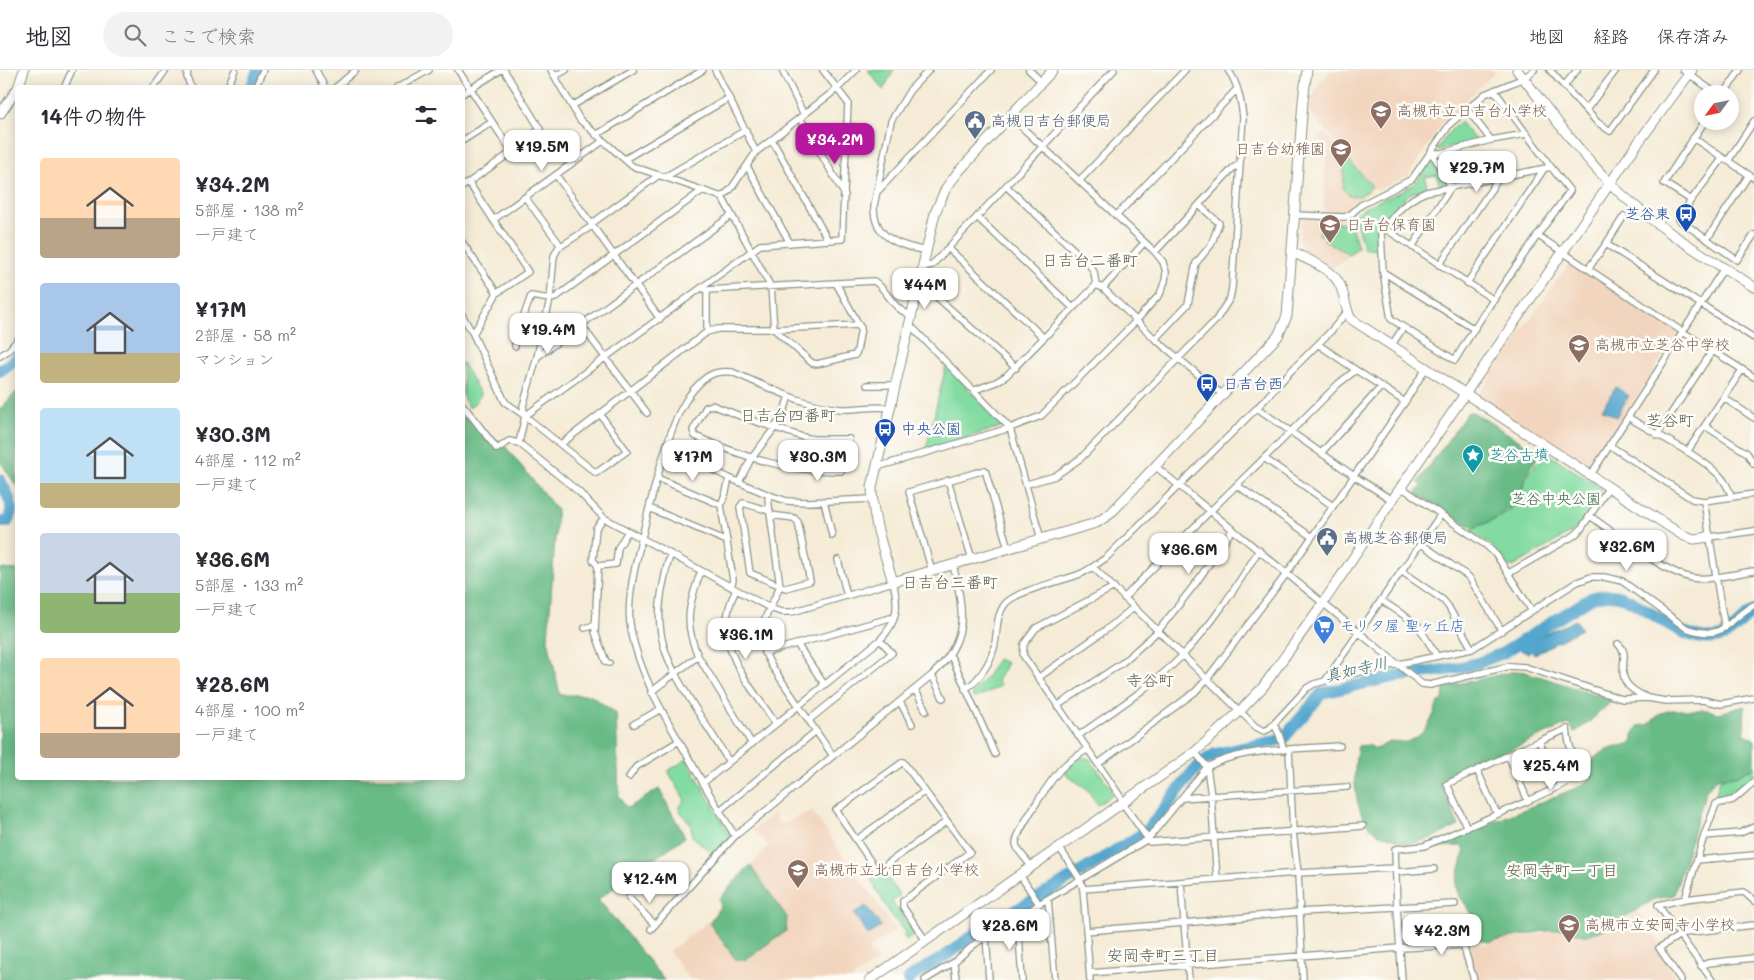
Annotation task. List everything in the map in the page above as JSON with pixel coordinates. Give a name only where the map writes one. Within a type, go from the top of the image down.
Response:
[{"type":"street","points":[[19,85],[24,70]]},
{"type":"street","points":[[65,85],[72,70]]},
{"type":"street","points":[[155,85],[166,70]]},
{"type":"street","points":[[228,85],[235,70]]},
{"type":"street","points":[[256,85],[263,70]]},
{"type":"street","points":[[316,70],[324,85]]},
{"type":"street","points":[[339,85],[356,70]]},
{"type":"street","points":[[402,85],[429,70]]},
{"type":"street","points":[[458,70],[512,152]]},
{"type":"street","points":[[465,92],[502,70],[540,129],[512,152],[465,185]]},
{"type":"street","points":[[551,70],[580,120],[632,166],[722,197],[771,287],[774,329],[812,363],[817,364],[855,355],[857,352],[861,328],[836,283]]},
{"type":"street","points":[[555,76],[566,70]]},
{"type":"street","points":[[572,106],[633,70]]},
{"type":"street","points":[[596,134],[703,70]]},
{"type":"street","points":[[715,70],[756,152]]},
{"type":"street","points":[[782,70],[802,116],[844,195]]},
{"type":"street","points":[[526,416],[704,289],[760,245],[842,239],[848,104],[823,70]]},
{"type":"street","points":[[722,197],[731,189],[756,152],[838,88],[856,70]]},
{"type":"street","points":[[927,251],[906,247],[891,240],[883,233],[874,215],[874,206],[891,121],[910,90],[929,70]]},
{"type":"street","points":[[877,193],[990,70]]},
{"type":"street","points":[[1029,70],[1042,82]]},
{"type":"street","points":[[703,783],[880,640],[887,632],[894,618],[897,599],[876,521],[872,487],[935,213],[946,188],[959,171],[1052,70]]},
{"type":"street","points":[[922,268],[932,265],[1114,70]]},
{"type":"street","points":[[1079,181],[1185,70]]},
{"type":"street","points":[[465,408],[497,449],[509,441],[519,443],[579,492],[604,518],[770,608],[781,612],[792,612],[1096,523],[1110,514],[1278,336],[1287,316],[1307,70]]},
{"type":"street","points":[[1517,70],[1575,145],[1610,183],[1656,223],[1724,268],[1753,284]]},
{"type":"street","points":[[1295,215],[1345,217],[1361,205],[1412,179],[1450,124],[1485,94],[1524,78],[1534,70]]},
{"type":"street","points":[[1550,70],[1597,122],[1610,131],[1654,70]]},
{"type":"street","points":[[1564,86],[1577,70]]},
{"type":"street","points":[[1586,110],[1616,70]]},
{"type":"street","points":[[1730,85],[1740,70]]},
{"type":"street","points":[[187,71],[190,85]]},
{"type":"street","points":[[870,980],[1195,752],[1263,687],[1323,603],[1688,71],[1706,85]]},
{"type":"street","points":[[1027,484],[1054,476],[1081,458],[1216,320],[1230,298],[1234,266],[1243,117],[1232,72]]},
{"type":"street","points":[[1116,216],[1237,89]]},
{"type":"street","points":[[1494,90],[1570,191],[1537,235],[1455,360],[1403,328],[1392,319],[1381,240],[1384,228],[1401,207],[1413,198],[1426,192],[1551,168]]},
{"type":"street","points":[[0,114],[15,92]]},
{"type":"street","points":[[625,159],[729,98]]},
{"type":"street","points":[[1467,109],[1491,140]]},
{"type":"street","points":[[877,467],[1010,428],[1041,416],[1136,321],[1160,294],[1165,282],[1166,272],[1155,252],[1010,116]]},
{"type":"street","points":[[1754,121],[1726,159],[1691,200],[1679,220],[1737,260],[1754,235]]},
{"type":"street","points":[[465,139],[492,122]]},
{"type":"street","points":[[519,443],[526,416],[524,406],[550,299],[554,256],[561,246],[662,176],[746,130]]},
{"type":"street","points":[[1691,200],[1664,183],[1699,130]]},
{"type":"street","points":[[1431,153],[1441,153],[1491,140],[1526,134]]},
{"type":"street","points":[[1694,138],[1752,176],[1707,239]]},
{"type":"street","points":[[772,140],[828,240]]},
{"type":"street","points":[[493,220],[603,141]]},
{"type":"street","points":[[1431,153],[1436,158],[1451,187]]},
{"type":"street","points":[[1155,252],[1233,168],[1240,164]]},
{"type":"street","points":[[747,166],[790,243]]},
{"type":"street","points":[[1467,283],[1544,169]]},
{"type":"street","points":[[556,175],[660,319]]},
{"type":"street","points":[[1439,265],[1499,178]]},
{"type":"street","points":[[469,182],[528,272],[497,293],[474,334]]},
{"type":"street","points":[[1006,186],[1089,264],[1094,272],[1096,285]]},
{"type":"street","points":[[1412,247],[1451,187]]},
{"type":"street","points":[[512,342],[516,328],[523,318],[531,296],[555,298],[703,190]]},
{"type":"street","points":[[525,197],[561,246]]},
{"type":"street","points":[[1155,339],[1188,304],[1196,263],[1212,245],[1219,223],[1199,205]]},
{"type":"street","points":[[537,357],[732,215]]},
{"type":"street","points":[[1588,269],[1624,216]]},
{"type":"street","points":[[977,217],[1073,308]]},
{"type":"street","points":[[1384,228],[1494,300]]},
{"type":"street","points":[[1537,235],[1754,377]]},
{"type":"street","points":[[1103,288],[1144,243]]},
{"type":"street","points":[[1606,244],[1754,338]]},
{"type":"street","points":[[465,246],[497,293]]},
{"type":"street","points":[[948,248],[1044,338]]},
{"type":"street","points":[[1292,252],[1331,274],[1340,284],[1347,312],[1351,319],[1682,535],[1694,539],[1754,531]]},
{"type":"street","points":[[1590,476],[1724,268]]},
{"type":"street","points":[[1384,272],[1474,329]]},
{"type":"street","points":[[704,289],[874,281],[879,284],[896,307],[912,315]]},
{"type":"street","points":[[919,281],[1016,368]]},
{"type":"street","points":[[1096,285],[1103,288],[1177,359],[1223,395]]},
{"type":"street","points":[[974,390],[996,382],[1016,368],[1096,285]]},
{"type":"street","points":[[704,289],[707,332]]},
{"type":"street","points":[[965,689],[979,676],[991,658],[998,621],[1001,610],[1006,602],[1021,594],[1081,574],[1106,558],[1319,345],[1347,312]]},
{"type":"street","points":[[465,319],[474,334],[505,402],[526,416],[596,473],[626,452],[600,414]]},
{"type":"street","points":[[581,325],[647,413]]},
{"type":"street","points":[[561,444],[707,332],[718,329],[774,329],[859,325]]},
{"type":"street","points":[[910,325],[1010,428],[1041,539]]},
{"type":"street","points":[[1391,346],[1403,328]]},
{"type":"street","points":[[0,356],[15,343]]},
{"type":"street","points":[[1319,345],[1405,402]]},
{"type":"street","points":[[1657,436],[1713,350]]},
{"type":"street","points":[[1098,764],[1195,692],[1208,679],[1287,573],[1405,402],[1426,368]]},
{"type":"street","points":[[1124,598],[1338,384],[1356,370]]},
{"type":"street","points":[[1687,452],[1742,370]]},
{"type":"street","points":[[735,836],[651,692],[638,658],[629,618],[633,575],[657,478],[673,426],[695,388],[705,378],[723,371],[732,372],[789,396],[816,404],[841,409],[880,406],[890,408]]},
{"type":"street","points":[[868,385],[896,385]]},
{"type":"street","points":[[1322,453],[1381,387]]},
{"type":"street","points":[[740,482],[751,459],[782,418],[789,396]]},
{"type":"street","points":[[1724,398],[1754,418]]},
{"type":"street","points":[[712,405],[790,434],[808,438],[849,439],[842,471],[819,472],[751,459],[695,436],[693,430],[706,407],[712,405]]},
{"type":"street","points":[[1257,408],[1354,476],[1392,500]]},
{"type":"street","points":[[1628,417],[1657,436],[1687,452],[1718,474],[1727,485],[1732,497]]},
{"type":"street","points":[[1705,426],[1747,453],[1754,464]]},
{"type":"street","points":[[1609,445],[1692,499],[1704,501],[1754,494]]},
{"type":"street","points":[[667,446],[729,478],[787,501],[872,499]]},
{"type":"street","points":[[1264,458],[1333,506]]},
{"type":"street","points":[[1155,466],[1422,684],[1430,686],[1510,666],[1525,667],[1622,699],[1648,698]]},
{"type":"street","points":[[932,571],[909,492],[948,480],[985,470],[1008,548]]},
{"type":"street","points":[[657,478],[721,505]]},
{"type":"street","points":[[729,478],[721,505],[734,588],[726,619],[730,651],[737,665],[776,724]]},
{"type":"street","points":[[948,480],[972,559]]},
{"type":"street","points":[[1238,486],[1312,537]]},
{"type":"street","points":[[1401,487],[1487,546],[1498,556],[1532,611]]},
{"type":"street","points":[[1509,573],[1575,534],[1590,516],[1608,488]]},
{"type":"street","points":[[769,495],[780,586],[762,625],[760,636],[764,653],[833,756]]},
{"type":"street","points":[[824,501],[832,535]]},
{"type":"street","points":[[1704,501],[1715,577],[1725,628]]},
{"type":"street","points":[[743,503],[770,513],[794,518],[798,522],[810,581],[786,588],[750,573],[740,507],[743,503]]},
{"type":"street","points":[[649,508],[727,540]]},
{"type":"street","points":[[1324,681],[1440,514]]},
{"type":"street","points":[[1590,516],[1664,566],[1692,578],[1715,577],[1754,571]]},
{"type":"street","points":[[604,518],[596,528],[593,560],[598,566],[595,632],[606,662],[609,663]]},
{"type":"street","points":[[1057,706],[1122,663],[1158,631],[1196,583],[1233,529]]},
{"type":"street","points":[[598,566],[616,564],[618,548],[628,531]]},
{"type":"street","points":[[1420,544],[1469,577],[1502,631]]},
{"type":"street","points":[[1078,736],[1155,680],[1183,655],[1218,610],[1259,550]]},
{"type":"street","points":[[671,554],[660,594],[659,608],[662,640],[670,666],[729,762]]},
{"type":"street","points":[[838,560],[847,596]]},
{"type":"street","points":[[629,898],[653,927],[735,836],[932,675],[950,656],[959,636],[962,612],[961,597],[953,565]]},
{"type":"street","points":[[1093,567],[1256,727],[1264,731],[1270,729],[1307,688],[1324,681],[1472,649],[1577,582],[1591,577],[1604,577],[1622,581],[1686,628],[1698,632],[1710,633],[1725,628],[1754,605]]},
{"type":"street","points":[[701,571],[691,598],[689,628],[692,643],[752,744]]},
{"type":"street","points":[[1401,571],[1443,600],[1472,649]]},
{"type":"street","points":[[1114,587],[1036,628],[1024,644],[1023,655],[1150,842],[1363,826]]},
{"type":"street","points":[[1381,600],[1417,624],[1437,656]]},
{"type":"street","points":[[1038,678],[1107,629],[1134,607]]},
{"type":"street","points":[[764,653],[894,618]]},
{"type":"street","points":[[585,628],[595,625]]},
{"type":"street","points":[[809,720],[892,652],[880,640]]},
{"type":"street","points":[[797,644],[824,684]]},
{"type":"street","points":[[1618,644],[1624,651],[1623,678],[1627,686],[1635,693],[1665,701],[1703,700],[1721,704],[1754,698]]},
{"type":"street","points":[[651,692],[698,656]]},
{"type":"street","points":[[950,656],[995,754]]},
{"type":"street","points":[[932,675],[943,698]]},
{"type":"street","points":[[915,689],[926,711]]},
{"type":"street","points":[[900,702],[912,724]]},
{"type":"street","points":[[634,724],[661,709]]},
{"type":"street","points":[[1274,724],[1286,749],[1291,791],[1298,873],[1303,980]]},
{"type":"street","points":[[1402,980],[1395,849],[1424,846],[1466,828],[1497,814],[1528,801],[1585,773],[1587,770],[1585,766],[1575,759],[1571,750],[1567,729],[1447,784],[1466,828]]},
{"type":"street","points":[[719,811],[816,731]]},
{"type":"street","points":[[629,777],[636,767],[679,741]]},
{"type":"street","points":[[1539,741],[1560,786]]},
{"type":"street","points":[[925,980],[954,962],[1000,927],[1018,920],[1039,904],[1148,839],[1207,767],[1218,761],[1260,752],[1340,746]]},
{"type":"street","points":[[1031,866],[1017,847],[1015,842],[1018,834],[1042,795],[1064,765],[1087,750]]},
{"type":"street","points":[[1195,752],[1207,767],[1212,796],[1217,879]]},
{"type":"street","points":[[1508,755],[1528,801]]},
{"type":"street","points":[[926,941],[902,907],[904,901],[970,852],[925,791],[903,762],[836,810],[878,871],[947,821]]},
{"type":"street","points":[[1477,770],[1497,814]]},
{"type":"street","points":[[1685,898],[1716,804],[1733,800],[1754,782]]},
{"type":"street","points":[[1182,798],[1347,787]]},
{"type":"street","points":[[856,840],[925,791]]},
{"type":"street","points":[[1704,836],[1740,833],[1754,827]]},
{"type":"street","points":[[1060,847],[1080,879],[1083,889],[1090,977],[1188,964],[1462,945],[1474,980]]},
{"type":"street","points":[[1697,860],[1754,855]]},
{"type":"street","points":[[1083,889],[1298,873],[1434,869]]},
{"type":"street","points":[[1020,875],[1039,904]]},
{"type":"street","points":[[1181,882],[1189,980]]},
{"type":"street","points":[[1712,980],[1658,905],[1685,898],[1744,892],[1754,901]]},
{"type":"street","points":[[1048,899],[1055,980]]},
{"type":"street","points":[[1086,931],[1299,912],[1455,904]]},
{"type":"street","points":[[1018,920],[1022,980]]},
{"type":"street","points":[[1681,980],[1659,948],[1680,934],[1754,925]]},
{"type":"street","points":[[986,936],[989,980]]},
{"type":"street","points":[[1701,966],[1708,963],[1754,958]]},
{"type":"street","points":[[954,962],[956,980]]},
{"type":"shaded area","name":"高槻市立日吉台小学校","points":[[1330,70],[1497,70],[1442,123],[1408,176],[1377,190],[1374,188],[1358,200],[1349,210],[1341,213],[1323,212],[1327,147],[1319,139],[1325,133],[1372,184],[1309,111],[1316,87]]},
{"type":"shaded area","name":"日吉台保育園","points":[[1304,216],[1352,220],[1360,248],[1333,268],[1305,253],[1299,240],[1301,219]]},
{"type":"shaded area","name":"高槻市立芝谷中学校","points":[[1570,262],[1676,331],[1677,335],[1591,467],[1586,467],[1479,398],[1479,393]]},
{"type":"shaded area","name":"高槻市立北日吉台小学校","points":[[812,811],[896,930],[868,949],[877,961],[851,980],[690,980],[669,951],[709,921],[720,904],[720,899],[769,845],[753,830],[774,813],[780,824]]},
{"type":"shaded area","name":"高槻市立安岡寺小学校","points":[[1638,912],[1659,942],[1657,950],[1678,980],[1477,980],[1467,947],[1563,930],[1584,937],[1600,933]]},
{"type":"green space","points":[[868,70],[894,70],[883,90]]},
{"type":"green space","points":[[1460,122],[1477,142],[1438,150],[1452,129]]},
{"type":"green space","points":[[1344,155],[1372,186],[1360,196],[1350,196],[1343,189],[1344,169],[1342,158]]},
{"type":"green space","points":[[1430,161],[1433,162],[1444,181],[1442,185],[1439,186],[1437,175],[1425,177],[1427,188],[1409,194],[1394,208],[1377,231],[1377,248],[1364,249],[1354,216],[1368,205],[1406,189],[1413,184],[1421,176]]},
{"type":"green space","points":[[1320,220],[1350,224],[1358,247],[1349,254],[1325,241],[1325,235],[1319,235]]},
{"type":"green space","points":[[946,366],[1003,424],[1002,427],[926,449]]},
{"type":"green space","points":[[465,367],[481,395],[471,407],[468,407],[465,401]]},
{"type":"green space","points":[[15,393],[15,484],[0,461],[0,409]]},
{"type":"green space","points":[[1468,412],[1473,412],[1536,451],[1536,460],[1528,470],[1515,503],[1491,521],[1472,527],[1416,493],[1422,486],[1418,482]]},
{"type":"green space","points":[[465,416],[505,446],[557,510],[548,639],[560,695],[590,695],[616,713],[619,796],[628,808],[659,789],[685,837],[598,899],[664,980],[0,980],[0,569],[15,570],[15,780],[465,780]]},
{"type":"green space","name":"芝谷中央公園","points":[[1547,453],[1601,488],[1602,491],[1580,524],[1570,533],[1513,567],[1508,566],[1491,546],[1470,530],[1496,519],[1509,511],[1518,502],[1529,471]]},
{"type":"green space","points":[[997,659],[1007,663],[997,681],[1001,686],[974,699],[972,694],[988,675]]},
{"type":"green space","points":[[1516,671],[1526,672],[1613,700],[1574,733],[1572,727],[1568,724],[1449,777],[1440,783],[1459,826],[1432,838],[1411,843],[1404,843],[1379,834],[1370,827],[1363,818],[1356,794],[1355,769],[1358,746],[1368,745],[1376,749],[1392,741],[1404,742],[1413,740],[1427,726],[1434,715],[1438,702],[1443,701],[1444,687]]},
{"type":"green space","points":[[1745,706],[1744,733],[1754,739],[1754,768],[1746,770],[1739,775],[1717,778],[1706,790],[1674,895],[1655,899],[1605,929],[1586,936],[1563,929],[1490,942],[1479,940],[1472,927],[1472,914],[1459,895],[1456,884],[1465,850],[1461,846],[1433,847],[1583,785],[1591,777],[1590,763],[1594,758],[1610,749],[1633,743],[1633,735],[1638,726],[1648,725],[1661,713],[1672,710],[1708,710],[1719,713]]},
{"type":"green space","points":[[1081,757],[1090,759],[1114,793],[1098,805],[1086,788],[1069,777],[1064,770]]},
{"type":"green space","points":[[687,759],[730,836],[715,856],[692,836],[691,825],[678,808],[685,800],[668,771]]},
{"type":"green space","points":[[1754,768],[1754,778],[1732,796],[1715,798],[1720,779],[1739,775],[1746,770]]},
{"type":"green space","points":[[750,865],[787,917],[786,931],[745,960],[736,960],[709,923],[721,906],[719,899]]},
{"type":"green space","points":[[883,871],[899,894],[892,902],[915,935],[907,940],[903,935],[905,933],[889,912],[871,880]]},
{"type":"water","points":[[1616,387],[1629,396],[1616,417],[1602,409]]},
{"type":"water","points":[[1576,620],[1581,629],[1535,654],[1531,651],[1528,653],[1522,651],[1520,648],[1541,636]]},
{"type":"water","points":[[866,906],[881,926],[868,935],[854,914]]},
{"type":"waterway","points":[[252,85],[258,70]]},
{"type":"waterway","points":[[0,371],[15,359]]},
{"type":"waterway","points":[[0,480],[11,506],[7,522],[0,522]]},
{"type":"waterway","name":"真如寺川","points":[[908,980],[941,959],[982,928],[1038,898],[1147,831],[1191,774],[1204,761],[1215,754],[1283,739],[1322,693],[1393,677],[1452,669],[1478,663],[1503,653],[1591,598],[1599,596],[1622,597],[1682,632],[1708,639],[1726,635],[1754,611]]},
{"type":"place","name":"高槻市立日吉台小学校","points":[[1381,130]]},
{"type":"place","name":"高槻日吉台郵便局","points":[[975,140]]},
{"type":"place","name":"日吉台幼稚園","points":[[1341,168]]},
{"type":"place","name":"芝谷東","points":[[1686,233]]},
{"type":"place","name":"日吉台保育園","points":[[1330,244]]},
{"type":"place","name":"高槻市立芝谷中学校","points":[[1579,364]]},
{"type":"place","name":"日吉台西","points":[[1207,403]]},
{"type":"place","name":"中央公園","points":[[885,448]]},
{"type":"place","name":"芝谷古墳","points":[[1473,474]]},
{"type":"place","name":"高槻芝谷郵便局","points":[[1327,557]]},
{"type":"place","name":"モリタ屋 聖ヶ丘店","points":[[1324,645]]},
{"type":"place","name":"高槻市立北日吉台小学校","points":[[798,889]]},
{"type":"place","name":"高槻市立安岡寺小学校","points":[[1569,944]]},
{"type":"district","name":"日吉台二番町","points":[[1090,260]]},
{"type":"district","name":"日吉台四番町","points":[[788,415]]},
{"type":"district","name":"芝谷町","points":[[1670,420]]},
{"type":"district","name":"日吉台三番町","points":[[950,582]]},
{"type":"district","name":"寺谷町","points":[[1150,680]]},
{"type":"district","name":"安岡寺町一丁目","points":[[1562,870]]},
{"type":"district","name":"安岡寺町三丁目","points":[[1163,955]]}]
